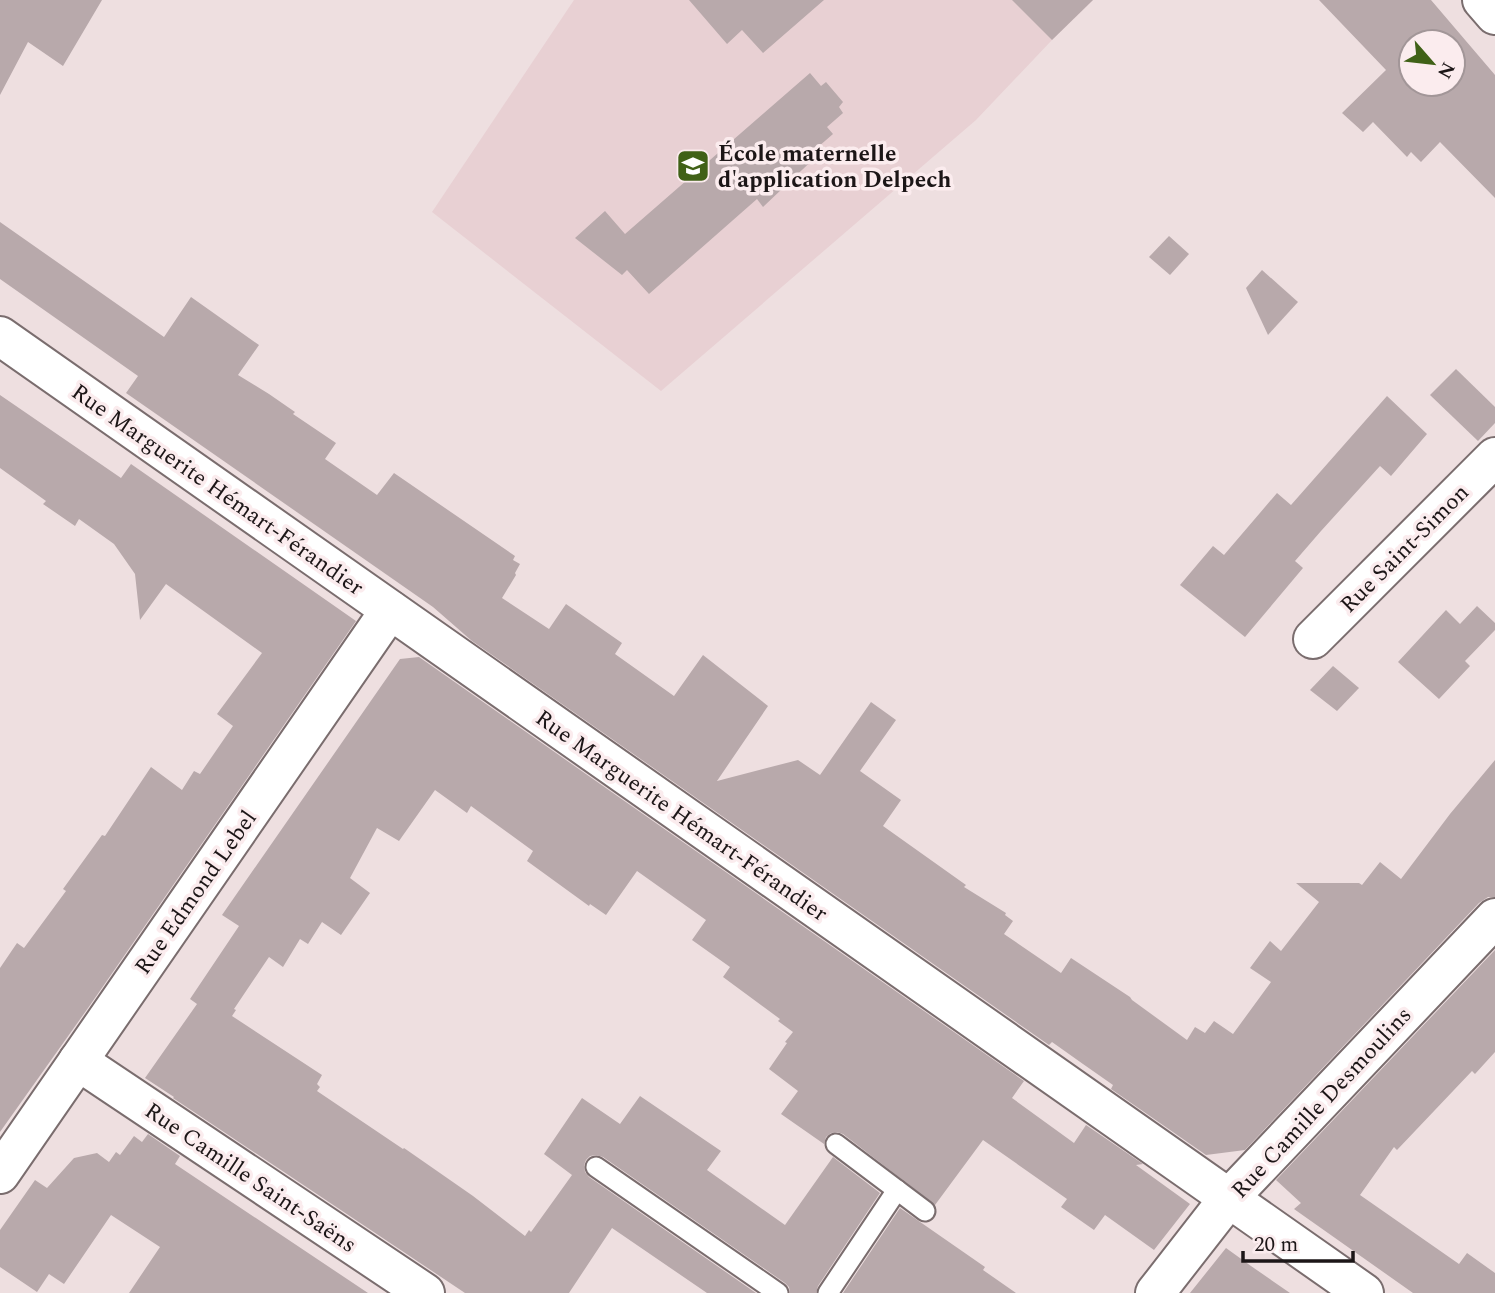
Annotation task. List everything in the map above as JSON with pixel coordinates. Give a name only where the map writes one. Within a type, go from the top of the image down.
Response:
[{"type":"street","points":[[1482,0],[1495,15]]},
{"type":"street","name":"Rue Marguerite Hémart-Férandier","points":[[0,336],[1364,1293]]},
{"type":"street","name":"Rue Saint-Simon","points":[[1312,639],[1495,457]]},
{"type":"street","name":"Rue Edmond Lebel","points":[[0,1174],[390,610]]},
{"type":"street","name":"Rue Camille Desmoulins","points":[[1155,1293],[1229,1198],[1495,918]]},
{"type":"street","name":"Rue Camille Saint-Saëns","points":[[78,1061],[425,1293]]},
{"type":"lane","points":[[836,1144],[925,1211]]},
{"type":"lane","points":[[596,1167],[778,1293]]},
{"type":"lane","points":[[828,1293],[897,1190]]},
{"type":"shaded area","name":"École maternelle d'application Delpech","points":[[574,0],[1093,0],[976,120],[661,391],[432,212]]},
{"type":"building","points":[[0,0],[102,0],[63,66],[28,42],[0,95]]},
{"type":"building","points":[[689,0],[824,0],[763,53],[742,30],[727,44]]},
{"type":"building","points":[[1012,0],[1093,0],[1052,40]]},
{"type":"building","points":[[1319,0],[1431,0],[1455,28],[1397,28],[1397,98],[1467,98],[1467,42],[1495,75],[1495,198],[1440,142],[1421,162],[1411,152],[1407,157],[1373,122],[1363,132],[1342,113],[1386,70]]},
{"type":"building","points":[[810,73],[821,86],[826,82],[843,102],[839,107],[843,113],[827,127],[833,134],[818,147],[822,151],[763,207],[757,199],[649,294],[627,270],[622,275],[575,238],[605,211],[625,234]]},
{"type":"building","points":[[0,222],[164,337],[191,297],[259,345],[238,375],[336,443],[325,459],[377,495],[394,473],[515,556],[513,560],[520,564],[502,598],[549,629],[566,604],[622,643],[615,654],[674,696],[703,655],[768,706],[717,781],[798,760],[820,775],[871,702],[896,720],[860,771],[901,800],[883,826],[966,885],[964,887],[1006,913],[1013,921],[1004,934],[1061,973],[1071,958],[1130,997],[1187,1040],[1195,1027],[1205,1033],[1214,1021],[1233,1034],[1271,982],[1250,968],[1270,941],[1281,951],[1319,902],[1296,883],[1362,885],[1380,862],[1401,879],[1495,760],[1495,897],[1488,897],[1479,903],[1245,1150],[1206,1155],[1111,1089],[1113,1085],[1052,1042],[1049,1045],[472,641],[433,607],[126,393],[138,376],[0,279]]},
{"type":"building","points":[[1169,236],[1189,254],[1170,275],[1149,257]]},
{"type":"building","points":[[1262,270],[1298,302],[1268,335],[1246,288]]},
{"type":"building","points":[[1456,369],[1495,407],[1495,423],[1478,441],[1430,395]]},
{"type":"building","points":[[0,395],[121,478],[131,464],[356,621],[0,1132],[0,968],[17,943],[24,948],[151,767],[182,790],[194,771],[200,774],[233,726],[217,714],[262,653],[166,584],[140,620],[135,574],[114,544],[79,519],[75,526],[43,504],[46,501],[0,468]]},
{"type":"building","points":[[1387,396],[1427,434],[1391,476],[1380,466],[1321,531],[1295,561],[1303,568],[1245,637],[1180,585],[1213,546],[1224,555],[1277,493],[1291,505]]},
{"type":"building","points":[[1477,606],[1495,623],[1495,630],[1465,661],[1470,666],[1439,699],[1398,662],[1446,610],[1460,624]]},
{"type":"building","points":[[419,657],[1024,1081],[1012,1098],[1074,1143],[1086,1125],[1143,1164],[1136,1165],[1190,1204],[1154,1250],[1105,1215],[1094,1230],[1061,1207],[1067,1199],[983,1140],[935,1205],[843,1134],[831,1133],[824,1144],[781,1114],[798,1091],[769,1069],[793,1032],[778,1021],[780,1019],[723,977],[730,967],[692,940],[706,920],[637,871],[606,915],[590,904],[589,906],[527,861],[533,851],[471,806],[467,813],[435,790],[399,841],[377,828],[350,878],[370,893],[341,935],[322,922],[308,944],[300,939],[283,967],[269,957],[232,1016],[322,1075],[317,1091],[473,1196],[525,1236],[529,1230],[531,1232],[572,1175],[544,1154],[582,1098],[620,1124],[640,1096],[721,1151],[707,1170],[785,1225],[833,1157],[880,1193],[816,1293],[790,1293],[785,1283],[603,1157],[596,1155],[590,1156],[584,1165],[589,1177],[756,1293],[707,1293],[612,1228],[569,1293],[465,1293],[173,1098],[145,1078],[197,1004],[190,999],[239,926],[222,915],[400,659]]},
{"type":"building","points":[[1333,666],[1359,688],[1337,711],[1310,690]]},
{"type":"building","points":[[1495,950],[1495,1052],[1475,1074],[1472,1071],[1397,1150],[1394,1147],[1360,1195],[1459,1264],[1467,1253],[1495,1273],[1495,1293],[1413,1293],[1294,1209],[1301,1203],[1276,1180]]},
{"type":"building","points":[[148,1134],[180,1156],[175,1164],[368,1293],[129,1293],[160,1247],[111,1215],[64,1284],[49,1274],[37,1292],[0,1267],[0,1230],[35,1180],[47,1188],[74,1158],[97,1153],[109,1162],[116,1152],[120,1155],[134,1136],[142,1142]]},
{"type":"building","points":[[900,1208],[985,1267],[983,1270],[1016,1293],[843,1293]]},
{"type":"building","points":[[1226,1248],[1251,1266],[1290,1293],[1190,1293]]},
{"type":"place","name":"École maternelle d'application Delpech","points":[[693,166]]}]
